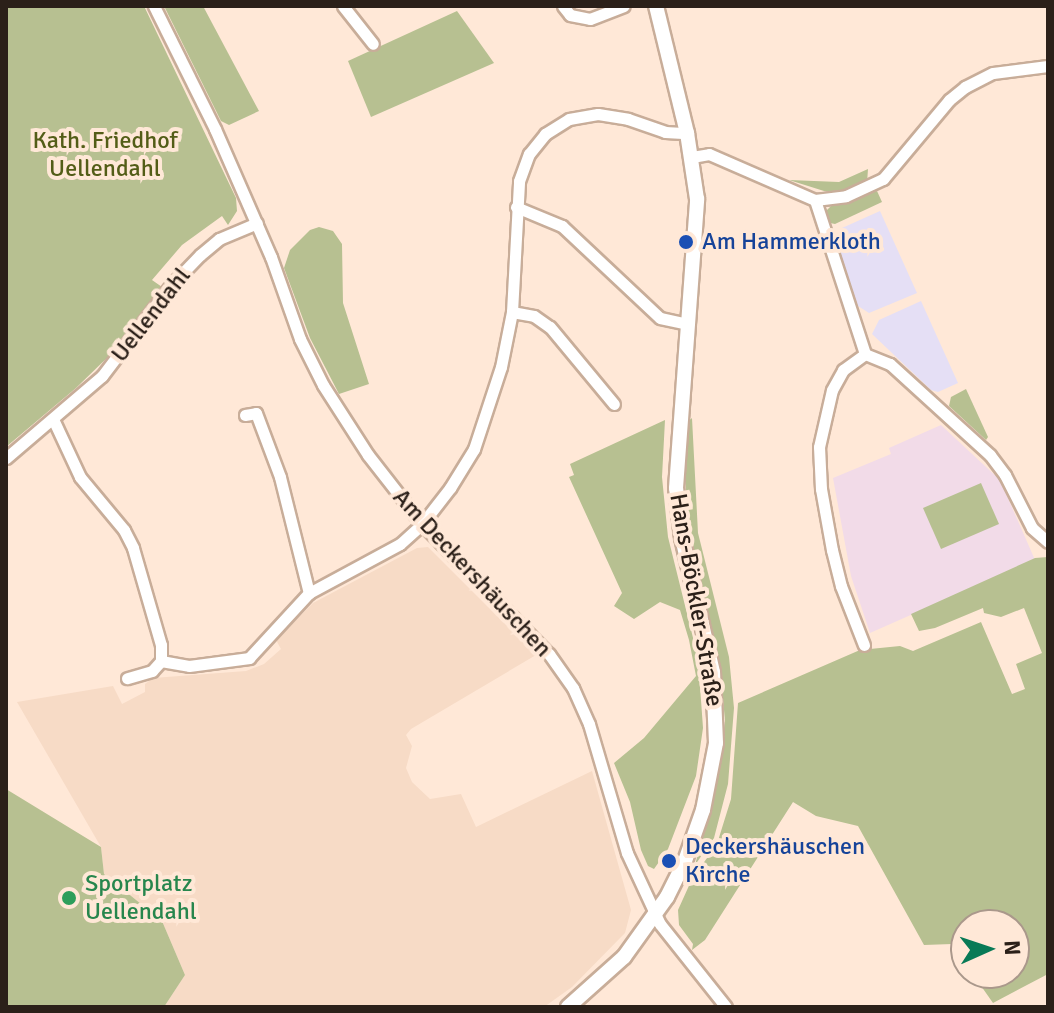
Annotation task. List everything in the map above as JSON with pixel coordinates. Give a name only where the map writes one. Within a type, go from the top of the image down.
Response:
[{"type":"street","name":"Am Deckershäuschen","points":[[154,6],[257,223],[300,339],[323,385],[368,455],[422,524],[549,654],[573,688],[589,724],[627,853],[656,915],[726,1007]]},
{"type":"street","points":[[343,6],[373,44]]},
{"type":"street","points":[[563,6],[570,15],[590,19],[624,6]]},
{"type":"street","name":"Hans-Böckler-Straße","points":[[568,1007],[624,957],[656,915],[677,878],[708,789],[716,743],[713,672],[682,538],[676,488],[697,233],[692,157],[656,6]]},
{"type":"street","points":[[692,157],[709,154],[815,200],[846,196],[883,179],[949,100],[965,87],[993,73],[1048,66]]},
{"type":"street","points":[[161,661],[189,666],[249,658],[309,593],[400,544],[422,524],[450,488],[474,449],[501,367],[512,312],[519,181],[529,154],[545,134],[569,119],[598,114],[628,119],[665,132],[687,133]]},
{"type":"street","points":[[815,200],[865,354]]},
{"type":"street","points":[[516,207],[562,226],[660,318],[688,324]]},
{"type":"street","name":"Uellendahl","points":[[6,458],[53,419],[116,359],[171,285],[200,255],[219,239],[257,223]]},
{"type":"street","points":[[512,312],[534,316],[550,327],[614,404]]},
{"type":"street","points":[[865,354],[890,364],[990,455],[1005,475],[1032,528],[1048,542]]},
{"type":"street","points":[[864,645],[841,586],[832,550],[821,489],[819,447],[832,390],[843,370],[865,354]]},
{"type":"street","points":[[245,415],[256,413],[280,477],[309,593]]},
{"type":"street","points":[[53,419],[80,477],[124,530],[133,548],[161,645],[161,661],[152,671],[127,678]]},
{"type":"shaded area","points":[[880,211],[917,293],[869,313],[858,306],[835,239],[842,228]]},
{"type":"shaded area","points":[[921,301],[958,383],[938,392],[931,390],[872,334],[879,320]]},
{"type":"shaded area","points":[[941,425],[1000,480],[1035,560],[870,633],[851,576],[833,478],[891,454],[889,448]]},
{"type":"shaded area","points":[[428,547],[536,655],[411,729],[406,735],[412,746],[406,768],[412,782],[430,799],[461,794],[476,827],[592,771],[631,910],[625,933],[572,987],[544,1007],[164,1007],[185,975],[162,921],[104,874],[101,847],[17,702],[113,686],[122,704],[145,692],[145,684],[153,678],[246,671],[264,664],[281,649],[276,640],[313,603],[417,548]]},
{"type":"green space","name":"Kath. Friedhof Uellendahl","points":[[6,6],[144,6],[236,198],[237,211],[228,225],[222,216],[182,245],[152,280],[162,287],[113,352],[6,447]]},
{"type":"green space","points":[[164,6],[203,6],[259,111],[229,125],[221,121]]},
{"type":"green space","points":[[457,11],[494,63],[371,117],[348,61]]},
{"type":"green space","points":[[868,169],[867,183],[841,191],[824,191],[789,180],[839,182]]},
{"type":"green space","points":[[877,191],[882,202],[835,224],[825,222],[826,211],[832,205]]},
{"type":"green space","points":[[319,227],[333,231],[342,244],[343,303],[369,384],[339,394],[310,338],[284,268],[290,250],[310,230]]},
{"type":"green space","points":[[966,389],[988,437],[986,440],[949,406],[951,397]]},
{"type":"green space","points":[[692,418],[698,533],[729,657],[734,708],[728,784],[714,838],[695,865],[717,784],[725,721],[720,665],[687,528],[684,443],[686,423]]},
{"type":"green space","points":[[665,420],[662,477],[668,537],[698,658],[703,728],[696,776],[668,849],[654,869],[648,866],[641,850],[630,802],[614,763],[644,738],[696,676],[689,640],[680,610],[660,602],[634,619],[614,606],[622,593],[569,477],[574,475],[570,464]]},
{"type":"green space","points":[[981,483],[999,524],[941,549],[923,508]]},
{"type":"green space","points":[[1048,557],[1048,974],[1030,983],[1030,909],[950,909],[950,944],[924,945],[858,826],[816,816],[793,802],[705,940],[692,950],[693,944],[679,925],[678,910],[692,879],[717,844],[731,799],[738,703],[860,650],[900,646],[913,651],[981,622],[1012,694],[1025,689],[1016,664],[1042,653],[1024,608],[1001,617],[984,613],[983,608],[935,628],[919,631],[911,614],[1035,558]]},
{"type":"green space","name":"Sportplatz Uellendahl","points":[[6,789],[101,847],[104,874],[162,921],[185,975],[164,1007],[6,1007]]},
{"type":"green space","points":[[983,989],[1020,989],[993,1003]]},
{"type":"place","name":"Am Hammerkloth","points":[[686,242]]},
{"type":"place","name":"Deckershäuschen Kirche","points":[[669,861]]},
{"type":"place","name":"Sportplatz Uellendahl","points":[[69,898]]}]
